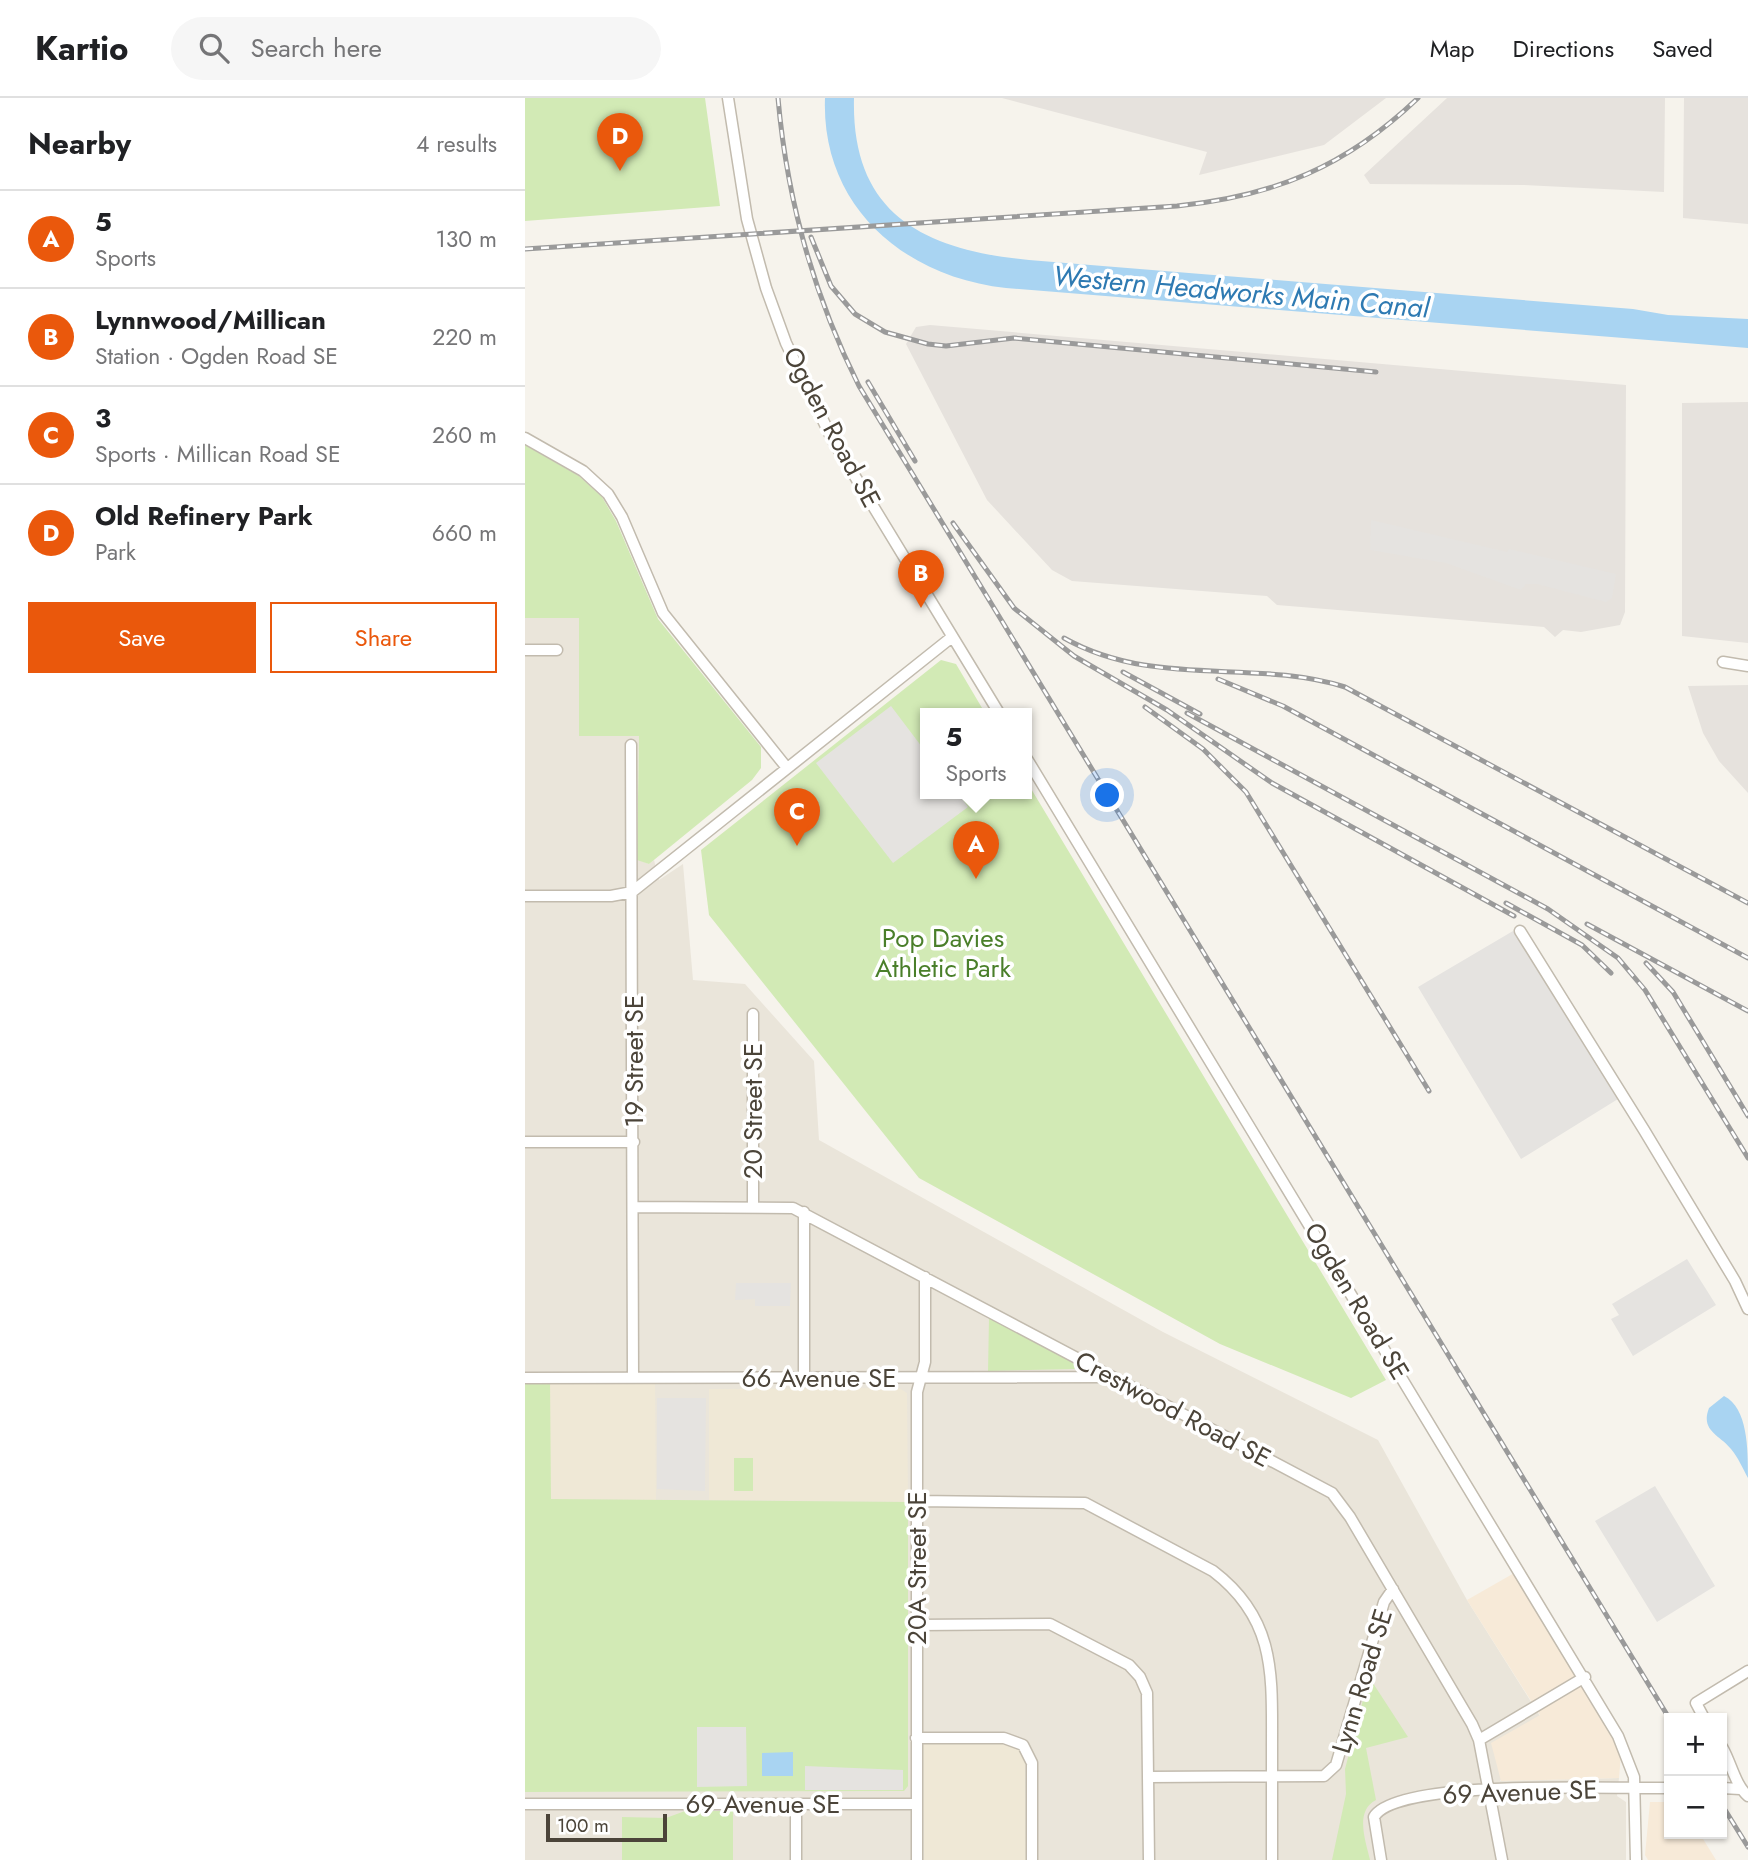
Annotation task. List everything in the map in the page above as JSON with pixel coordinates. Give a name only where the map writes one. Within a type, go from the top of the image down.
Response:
[{"type":"street","name":"Ogden Road SE","points":[[730,98],[747,219],[766,288],[786,343],[831,437],[996,708]]},
{"type":"street","points":[[525,438],[583,471],[608,494],[622,517],[663,613],[787,768]]},
{"type":"street","points":[[525,896],[611,896],[632,892],[953,637]]},
{"type":"street","points":[[525,650],[557,650]]},
{"type":"street","points":[[1723,663],[1748,666]]},
{"type":"street","name":"19 Street SE","points":[[631,744],[633,1378]]},
{"type":"street","name":"Ogden Road SE","points":[[1032,767],[1585,1677],[1623,1745],[1632,1767],[1635,1789],[1636,1860]]},
{"type":"street","points":[[1520,931],[1658,1153],[1735,1281],[1748,1309]]},
{"type":"street","name":"20 Street SE","points":[[753,1014],[753,1207]]},
{"type":"street","points":[[525,1142],[634,1142]]},
{"type":"street","name":"Crestwood Road SE","points":[[634,1207],[793,1208],[804,1212],[1332,1493],[1462,1703],[1479,1740],[1502,1860]]},
{"type":"street","points":[[804,1212],[804,1378]]},
{"type":"street","name":"20A Street SE","points":[[917,1860],[917,1392],[925,1362],[925,1277]]},
{"type":"street","name":"66 Avenue SE","points":[[525,1378],[1113,1377]]},
{"type":"street","points":[[917,1501],[1085,1503],[1222,1577],[1250,1609],[1268,1653],[1272,1676],[1272,1860]]},
{"type":"street","name":"Lynn Road SE","points":[[1272,1777],[1324,1776],[1336,1765],[1384,1602],[1393,1589]]},
{"type":"street","points":[[917,1625],[1050,1625],[1129,1665],[1140,1677],[1147,1693],[1149,1860]]},
{"type":"street","points":[[1701,1713],[1696,1703],[1748,1671]]},
{"type":"street","points":[[1479,1740],[1585,1677]]},
{"type":"street","points":[[916,1738],[1010,1738],[1027,1749],[1032,1763],[1032,1860]]},
{"type":"street","points":[[1727,1755],[1744,1792]]},
{"type":"street","points":[[1149,1777],[1272,1777]]},
{"type":"street","name":"69 Avenue SE","points":[[1381,1860],[1374,1823],[1376,1814],[1384,1806],[1429,1796],[1487,1789],[1664,1788]]},
{"type":"street","name":"69 Avenue SE","points":[[525,1804],[917,1804]]},
{"type":"street","points":[[796,1804],[796,1860]]},
{"type":"shaded area","points":[[1002,98],[1386,98],[1324,145],[1199,175],[1207,152]]},
{"type":"shaded area","points":[[1447,98],[1665,98],[1664,192],[1524,185],[1370,184],[1364,175]]},
{"type":"shaded area","points":[[1684,98],[1748,98],[1748,224],[1683,218]]},
{"type":"shaded area","points":[[930,325],[1626,385],[1625,612],[1620,625],[1581,632],[1563,630],[1555,637],[1544,627],[1277,605],[1267,596],[1072,581],[1052,570],[987,500],[906,344],[916,327]]},
{"type":"shaded area","points":[[1748,402],[1748,643],[1682,636],[1682,403]]},
{"type":"shaded area","points":[[1371,520],[1616,574],[1612,598],[1606,602],[1537,584],[1526,584],[1521,590],[1446,563],[1370,550]]},
{"type":"shaded area","points":[[525,618],[579,618],[579,736],[639,736],[637,859],[649,864],[654,860],[659,880],[683,864],[693,980],[745,984],[814,1061],[819,1140],[1163,1332],[1378,1440],[1467,1600],[1540,1716],[1500,1781],[1619,1778],[1617,1796],[1626,1802],[1626,1860],[525,1860]]},
{"type":"shaded area","points":[[1748,685],[1748,793],[1719,761],[1703,733],[1688,686]]},
{"type":"shaded area","name":"Pop Davies Athletic Park","points":[[891,706],[920,744],[920,799],[962,799],[968,807],[893,863],[816,763]]},
{"type":"shaded area","points":[[1513,931],[1618,1099],[1521,1159],[1418,987]]},
{"type":"shaded area","points":[[1687,1259],[1716,1305],[1633,1356],[1611,1319],[1619,1315],[1612,1304]]},
{"type":"shaded area","points":[[736,1283],[791,1283],[790,1306],[755,1306],[755,1299],[735,1300]]},
{"type":"shaded area","points":[[550,1378],[655,1378],[656,1500],[550,1499]]},
{"type":"shaded area","points":[[899,1388],[907,1393],[908,1502],[709,1500],[709,1389]]},
{"type":"shaded area","points":[[657,1398],[706,1398],[705,1491],[657,1489]]},
{"type":"shaded area","points":[[1655,1486],[1715,1586],[1657,1622],[1595,1521]]},
{"type":"shaded area","points":[[1516,1572],[1621,1754],[1619,1778],[1501,1781],[1491,1743],[1540,1715],[1467,1600]]},
{"type":"shaded area","points":[[697,1727],[746,1727],[747,1786],[697,1787]]},
{"type":"shaded area","points":[[1011,1743],[1021,1750],[1025,1761],[1026,1860],[924,1860],[922,1744]]},
{"type":"shaded area","points":[[805,1766],[903,1770],[903,1790],[805,1790]]},
{"type":"shaded area","points":[[1650,1802],[1664,1802],[1664,1839],[1703,1839],[1716,1860],[1648,1860],[1645,1855]]},
{"type":"green space","points":[[525,98],[705,98],[720,206],[525,221]]},
{"type":"green space","points":[[525,445],[579,476],[602,497],[616,521],[658,619],[761,747],[761,768],[752,780],[649,864],[637,860],[639,736],[579,736],[579,618],[525,618]]},
{"type":"green space","name":"Pop Davies Athletic Park","points":[[941,660],[956,664],[982,708],[920,708],[920,799],[1032,799],[1032,790],[1386,1380],[1351,1398],[1220,1344],[919,1178],[709,915],[701,850]]},
{"type":"green space","points":[[989,1318],[1075,1363],[1075,1369],[988,1371]]},
{"type":"green space","points":[[525,1378],[550,1378],[551,1499],[908,1502],[908,1786],[904,1791],[525,1792]]},
{"type":"green space","points":[[734,1458],[753,1458],[753,1491],[734,1491]]},
{"type":"green space","points":[[1369,1677],[1408,1737],[1366,1748],[1376,1800],[1369,1805],[1363,1819],[1370,1860],[1332,1860],[1346,1794],[1345,1769]]},
{"type":"green space","points":[[685,1811],[733,1811],[733,1860],[622,1860],[622,1817],[666,1818]]},
{"type":"water","name":"Western Headworks Main Canal","points":[[825,98],[854,98],[856,138],[866,172],[881,198],[902,220],[928,235],[958,247],[1029,260],[1633,309],[1668,315],[1748,319],[1748,348],[1006,288],[969,281],[934,269],[903,252],[876,229],[854,203],[837,172],[827,137]]},
{"type":"water","points":[[1724,1396],[1738,1410],[1742,1420],[1747,1442],[1748,1478],[1734,1452],[1713,1432],[1707,1422],[1709,1408]]},
{"type":"water","points":[[793,1752],[793,1776],[762,1776],[762,1753]]},
{"type":"railway","points":[[778,98],[788,174],[805,246],[828,317],[859,386],[1666,1713]]},
{"type":"railway","points":[[525,249],[1177,206],[1213,201],[1278,185],[1308,174],[1364,142],[1418,98]]},
{"type":"railway","points":[[811,237],[831,286],[855,314],[885,332],[928,344],[946,346],[1014,338],[1376,372]]},
{"type":"railway","points":[[868,382],[915,461]]},
{"type":"railway","points":[[953,523],[1014,608],[1074,656],[1167,710],[1272,783],[1514,916]]},
{"type":"railway","points":[[1064,638],[1098,654],[1133,663],[1168,668],[1275,674],[1345,687],[1748,903]]},
{"type":"railway","points":[[1123,672],[1200,714]]},
{"type":"railway","points":[[1218,679],[1283,706],[1748,958]]},
{"type":"railway","points":[[1145,707],[1203,749],[1246,792],[1429,1091]]},
{"type":"railway","points":[[1187,713],[1548,909],[1618,958],[1645,990],[1748,1158]]},
{"type":"railway","points":[[1506,903],[1582,945],[1611,973]]},
{"type":"railway","points":[[1587,924],[1748,1011]]},
{"type":"railway","points":[[1646,963],[1673,992],[1748,1116]]},
{"type":"railway","points":[[1727,1813],[1748,1847]]},
{"type":"place","name":"Old Refinery Park","points":[[620,171]]},
{"type":"place","name":"Lynnwood/Millican","points":[[921,608]]},
{"type":"place","name":"3","points":[[797,846]]},
{"type":"place","name":"5","points":[[976,879]]}]
